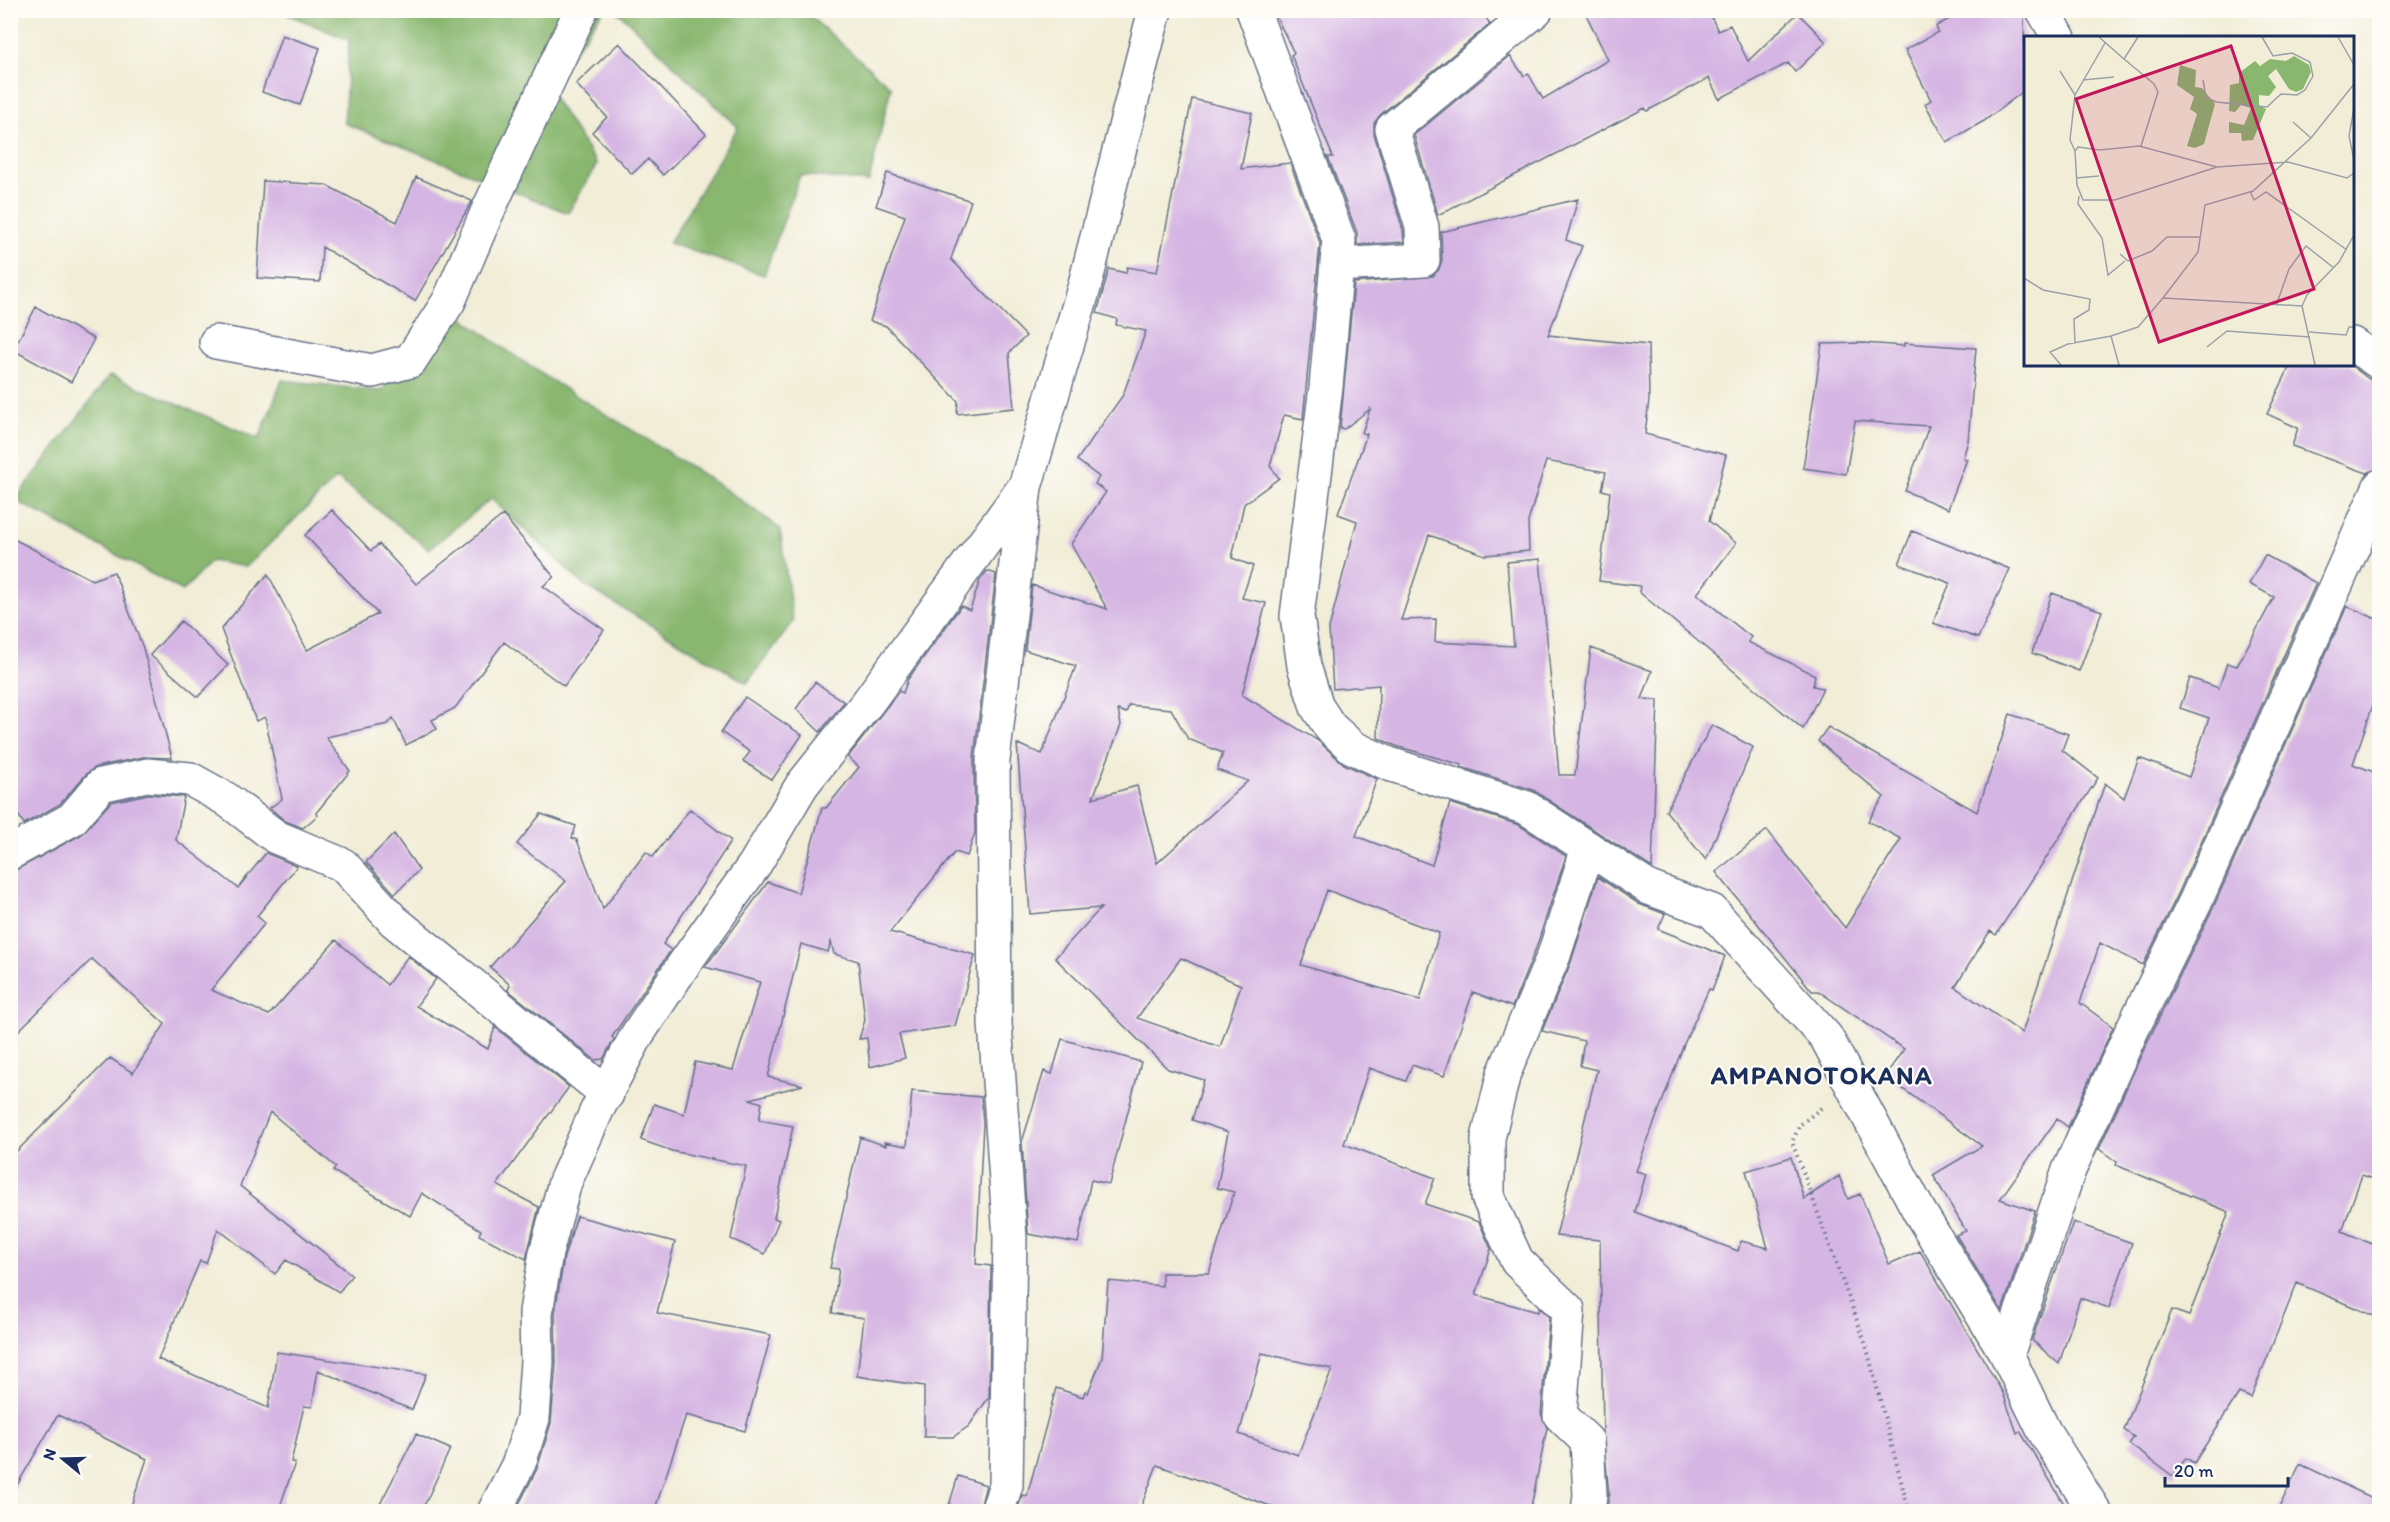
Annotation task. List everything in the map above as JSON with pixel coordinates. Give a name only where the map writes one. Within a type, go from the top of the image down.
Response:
[{"type":"street","points":[[216,342],[372,370],[410,361],[449,301],[486,215],[581,10]]},
{"type":"street","points":[[997,1512],[1006,1485],[1010,1238],[995,1023],[993,760],[1025,487],[1084,288],[1155,10]]},
{"type":"street","points":[[1253,10],[1339,240],[1326,387],[1297,616],[1304,666],[1317,707],[1330,727],[1352,747],[1389,764],[1527,808],[1649,888],[1712,910],[1826,1037],[1919,1211],[2007,1355],[2044,1431],[2095,1512]]},
{"type":"street","points":[[1337,265],[1423,260],[1422,226],[1392,129],[1536,10]]},
{"type":"street","points":[[2043,10],[2058,36]]},
{"type":"street","points":[[2354,345],[2379,363]]},
{"type":"street","points":[[2007,1355],[2069,1170],[2131,1032],[2196,900],[2379,486]]},
{"type":"street","points":[[494,1512],[519,1463],[533,1418],[537,1362],[536,1312],[546,1253],[565,1182],[606,1094],[637,1035],[754,864],[802,785],[868,702],[1025,487]]},
{"type":"street","points":[[10,853],[72,819],[101,785],[147,776],[190,779],[226,799],[276,837],[343,865],[394,921],[606,1094]]},
{"type":"street","points":[[1588,848],[1554,955],[1504,1072],[1488,1138],[1488,1197],[1516,1261],[1568,1310],[1560,1415],[1587,1441],[1588,1512]]},
{"type":"path","points":[[1852,1085],[1800,1125],[1792,1142],[1866,1345],[1909,1512]]},
{"type":"green space","points":[[280,11],[603,11],[547,88],[597,164],[568,213],[344,123],[349,40]]},
{"type":"green space","points":[[617,11],[804,11],[891,87],[869,182],[800,175],[764,275],[669,243],[738,127]]},
{"type":"green space","points":[[461,316],[539,372],[702,474],[780,529],[793,622],[747,683],[584,585],[491,499],[429,549],[337,478],[246,567],[211,561],[183,591],[15,500],[110,375],[259,439],[282,380],[380,391]]},
{"type":"building","points":[[1273,10],[1481,10],[1490,24],[1380,115],[1374,123],[1374,134],[1403,230],[1404,242],[1357,245],[1357,233],[1328,157],[1333,157],[1291,55],[1294,53]]},
{"type":"building","points":[[1584,10],[1708,10],[1718,31],[1730,25],[1748,61],[1798,13],[1826,42],[1795,72],[1788,63],[1719,99],[1709,78],[1647,111],[1645,108],[1438,215],[1414,135],[1510,56],[1524,76],[1528,73],[1543,99],[1608,60]]},
{"type":"building","points":[[1966,10],[2024,10],[2024,91],[1984,121],[1947,142],[1925,104],[1931,100],[1905,50],[1938,32],[1936,26]]},
{"type":"building","points":[[282,35],[320,48],[300,105],[262,92]]},
{"type":"building","points":[[619,43],[706,134],[663,175],[648,159],[632,174],[592,132],[607,117],[576,84]]},
{"type":"building","points":[[1192,99],[1252,113],[1241,169],[1290,163],[1320,243],[1303,419],[1284,415],[1270,466],[1279,478],[1244,504],[1232,558],[1253,566],[1242,598],[1266,603],[1242,695],[1317,740],[1344,764],[1377,779],[1356,836],[1432,865],[1450,803],[1519,825],[1566,856],[1536,948],[1512,1007],[1473,992],[1444,1076],[1412,1065],[1406,1081],[1369,1068],[1344,1144],[1435,1178],[1425,1204],[1479,1222],[1491,1249],[1476,1295],[1538,1312],[1539,1308],[1549,1317],[1541,1414],[1547,1428],[1530,1512],[1287,1512],[1157,1465],[1139,1512],[1017,1512],[1022,1495],[1027,1496],[1056,1388],[1083,1397],[1085,1391],[1088,1393],[1102,1358],[1108,1281],[1162,1286],[1162,1273],[1209,1273],[1234,1192],[1217,1188],[1228,1132],[1192,1120],[1204,1080],[1168,1069],[1055,958],[1101,908],[1030,914],[1017,744],[1042,754],[1076,666],[1025,650],[1032,585],[1107,609],[1071,544],[1106,492],[1095,484],[1099,477],[1077,460],[1123,395],[1146,331],[1116,325],[1117,319],[1097,313],[1109,269],[1126,273],[1127,267],[1157,272]],"holes":[[[1129,705],[1171,709],[1188,739],[1223,753],[1217,770],[1248,781],[1157,863],[1137,786],[1093,798],[1121,725],[1118,710],[1126,713]],[[1327,890],[1439,933],[1420,1000],[1301,965]],[[1181,958],[1241,985],[1220,1047],[1137,1018]],[[1262,1353],[1332,1369],[1298,1455],[1239,1434]]]},
{"type":"building","points":[[887,173],[971,201],[951,259],[1026,336],[1009,353],[1014,408],[957,414],[958,401],[886,326],[870,321],[905,216],[876,206]]},
{"type":"building","points":[[416,177],[472,201],[415,301],[322,247],[320,282],[257,278],[263,181],[326,185],[397,222]]},
{"type":"building","points":[[1578,199],[1566,240],[1582,246],[1548,335],[1648,345],[1649,400],[1645,434],[1726,455],[1709,521],[1736,543],[1697,594],[1751,637],[1748,642],[1815,675],[1813,686],[1823,688],[1803,729],[1639,592],[1640,586],[1599,581],[1610,492],[1602,490],[1606,472],[1546,461],[1528,522],[1529,551],[1485,555],[1429,535],[1401,620],[1436,619],[1435,642],[1514,646],[1507,562],[1540,559],[1559,775],[1575,775],[1591,648],[1652,671],[1642,699],[1658,700],[1652,868],[1533,790],[1461,767],[1462,765],[1396,746],[1378,738],[1379,685],[1333,689],[1329,628],[1357,521],[1338,514],[1367,434],[1362,433],[1370,409],[1344,429],[1340,428],[1354,283],[1433,276],[1442,260],[1441,232]]},
{"type":"building","points":[[36,307],[94,339],[71,382],[13,350]]},
{"type":"building","points":[[1863,343],[1904,346],[1904,343],[1976,348],[1968,441],[1963,458],[1967,459],[1948,509],[1905,491],[1929,426],[1855,421],[1846,474],[1803,468],[1822,344]]},
{"type":"building","points":[[2290,366],[2352,366],[2369,379],[2379,382],[2379,468],[2367,473],[2292,446],[2298,428],[2267,414]]},
{"type":"building","points":[[332,510],[371,551],[379,544],[416,584],[503,515],[554,577],[543,586],[604,630],[564,686],[504,642],[455,708],[432,720],[437,729],[406,745],[393,718],[388,724],[326,737],[350,771],[316,813],[318,815],[303,828],[285,821],[270,808],[282,799],[265,717],[256,721],[221,629],[268,574],[307,650],[378,614],[305,535]]},
{"type":"building","points":[[1912,531],[2010,569],[1978,638],[1933,623],[1950,583],[1899,564]]},
{"type":"building","points":[[10,537],[92,580],[114,572],[143,648],[172,758],[143,757],[96,767],[87,773],[60,804],[24,824],[10,802]]},
{"type":"building","points":[[2265,555],[2316,583],[2179,892],[2143,965],[2100,943],[2080,1003],[2113,1027],[2068,1127],[2057,1119],[2000,1199],[2035,1211],[2002,1311],[1956,1235],[1966,1231],[1933,1175],[1982,1146],[1885,1076],[1904,1049],[1818,991],[1812,991],[1716,872],[1767,830],[1845,928],[1901,839],[1868,821],[1884,797],[1818,741],[1828,727],[1977,812],[2010,714],[2068,734],[2062,750],[2098,778],[1996,935],[1990,931],[1955,987],[2022,1033],[2105,783],[2124,798],[2139,758],[2189,777],[2209,718],[2180,708],[2190,678],[2219,688],[2227,663],[2237,666],[2274,597],[2249,584]]},
{"type":"building","points":[[987,571],[996,574],[974,758],[975,833],[967,856],[955,852],[890,932],[975,955],[955,1026],[899,1034],[905,1058],[870,1067],[867,1038],[859,1039],[865,1020],[858,961],[834,954],[831,942],[828,952],[801,944],[768,1077],[803,1085],[750,1099],[762,1103],[759,1120],[793,1126],[774,1218],[779,1220],[765,1254],[731,1239],[746,1166],[672,1151],[641,1140],[654,1104],[684,1114],[695,1062],[733,1070],[760,982],[705,967],[768,882],[798,893],[822,808],[826,808],[859,767],[848,757],[899,691],[903,693],[908,679],[961,606],[970,610],[980,580]]},
{"type":"building","points":[[2052,593],[2102,611],[2079,671],[2032,653]]},
{"type":"building","points":[[2347,606],[2379,620],[2379,687],[2353,764],[2379,774],[2379,1181],[2362,1175],[2342,1231],[2379,1247],[2379,1318],[2297,1283],[2251,1398],[2239,1393],[2194,1463],[2186,1458],[2173,1476],[2129,1444],[2134,1437],[2124,1430],[2172,1310],[2189,1316],[2229,1212],[2116,1165],[2117,1162],[2099,1149],[2144,1049],[2213,908]]},
{"type":"building","points":[[181,621],[228,665],[198,697],[150,655]]},
{"type":"building","points":[[815,682],[844,702],[820,732],[796,709]]},
{"type":"building","points":[[745,697],[802,735],[772,780],[743,761],[750,752],[721,732]]},
{"type":"building","points":[[1712,725],[1753,747],[1706,860],[1666,811]]},
{"type":"building","points":[[148,794],[184,797],[176,840],[238,888],[266,853],[297,866],[257,916],[265,923],[211,990],[269,1015],[336,940],[387,985],[408,956],[436,979],[416,1006],[488,1049],[495,1027],[569,1087],[497,1185],[539,1207],[526,1259],[479,1235],[481,1230],[422,1193],[410,1216],[333,1171],[336,1167],[270,1112],[240,1186],[352,1275],[339,1292],[286,1260],[275,1274],[218,1229],[206,1263],[200,1261],[158,1359],[268,1408],[277,1352],[426,1374],[412,1410],[318,1370],[312,1407],[304,1406],[291,1462],[295,1463],[278,1512],[129,1512],[147,1459],[58,1415],[10,1497],[10,1158],[110,1058],[133,1073],[165,1024],[92,959],[10,1039],[10,873],[81,835],[111,802]]},
{"type":"building","points":[[690,809],[731,841],[663,944],[671,950],[612,1037],[614,1039],[603,1059],[595,1060],[508,990],[510,985],[490,967],[566,881],[517,844],[541,814],[576,826],[572,838],[577,840],[603,909],[646,852],[653,857]]},
{"type":"building","points":[[394,834],[419,870],[395,894],[366,862]]},
{"type":"building","points":[[1598,877],[1639,904],[1665,914],[1658,929],[1725,956],[1712,990],[1709,989],[1684,1044],[1636,1171],[1646,1174],[1635,1212],[1738,1251],[1741,1241],[1768,1248],[1746,1171],[1791,1157],[1804,1199],[1839,1176],[1848,1199],[1860,1194],[1889,1264],[1920,1251],[2003,1393],[2017,1433],[2020,1431],[2069,1512],[1607,1512],[1609,1494],[1603,1434],[1600,1240],[1556,1236],[1597,1070],[1580,1066],[1584,1041],[1542,1031],[1571,962]]},
{"type":"building","points":[[1062,1039],[1141,1062],[1109,1184],[1091,1180],[1078,1243],[1028,1234],[1022,1142],[1044,1071],[1052,1074]]},
{"type":"building","points":[[912,1091],[981,1097],[983,1124],[976,1264],[991,1266],[989,1397],[969,1426],[953,1437],[924,1437],[924,1386],[857,1376],[864,1318],[832,1313],[839,1269],[830,1268],[860,1137],[886,1146],[884,1142],[907,1146]]},
{"type":"building","points":[[577,1216],[675,1242],[657,1313],[771,1335],[745,1431],[686,1415],[654,1512],[515,1512],[537,1469],[551,1423],[556,1363],[555,1313],[564,1257]]},
{"type":"building","points":[[2073,1222],[2132,1243],[2109,1308],[2080,1298],[2059,1364],[2032,1340]]},
{"type":"building","points":[[416,1434],[450,1449],[426,1502],[419,1512],[376,1512]]},
{"type":"building","points":[[2300,1464],[2379,1501],[2379,1512],[2277,1512]]},
{"type":"building","points":[[958,1476],[986,1485],[979,1512],[947,1512]]},
{"type":"district","name":"AMPANOTOKANA","points":[[1822,1075]]}]
